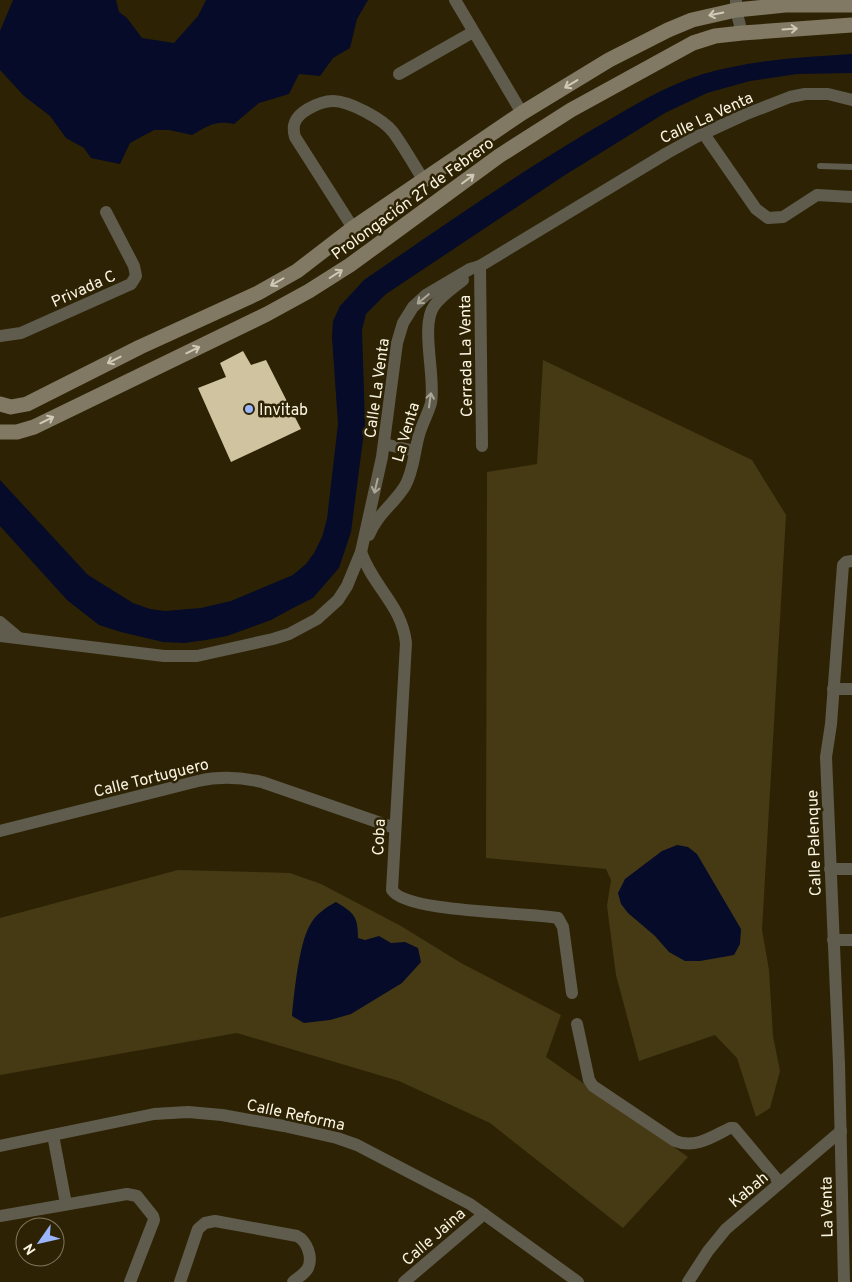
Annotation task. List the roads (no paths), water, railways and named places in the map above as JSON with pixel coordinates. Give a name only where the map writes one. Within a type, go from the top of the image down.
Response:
[{"type":"street","points":[[455,0],[472,32],[522,113]]},
{"type":"street","name":"Prolongación 27 de Febrero","points":[[0,404],[12,406],[27,404],[140,347],[258,293],[297,270],[353,228],[522,113],[609,60],[668,30],[736,5],[785,5],[827,2],[852,6]]},
{"type":"street","points":[[736,5],[742,33]]},
{"type":"street","name":"Prolongación 27 de Febrero","points":[[0,432],[17,432],[34,427],[267,314],[309,291],[350,265],[499,156],[571,110],[693,43],[715,36],[852,25]]},
{"type":"street","points":[[399,74],[472,32]]},
{"type":"street","name":"Calle La Venta","points":[[0,636],[175,657],[197,656],[273,639],[304,627],[329,609],[348,586],[361,552],[384,444],[398,343],[403,323],[413,307],[426,295],[470,269],[480,266],[653,161],[744,115],[798,95],[828,94],[852,100]]},
{"type":"street","points":[[353,228],[295,137],[294,124],[296,117],[302,113],[324,102],[334,101],[345,103],[366,113],[392,131],[424,181]]},
{"type":"street","points":[[704,134],[756,210],[768,218],[783,217],[817,195],[852,197]]},
{"type":"street","name":"Privada C","points":[[0,336],[21,333],[131,284],[136,276],[134,266],[106,212]]},
{"type":"street","name":"Cerrada La Venta","points":[[480,266],[482,446]]},
{"type":"street","name":"La Venta","points":[[361,552],[367,547],[369,533],[378,516],[403,488],[412,469],[419,433],[431,400],[429,331],[431,310],[480,266]]},
{"type":"street","points":[[297,270],[309,291]]},
{"type":"street","points":[[140,347],[152,370]]},
{"type":"street","points":[[384,444],[415,451]]},
{"type":"street","name":"Coba","points":[[361,552],[373,578],[397,611],[405,632],[402,734],[392,890],[402,899],[450,908],[558,918],[563,928],[572,993]]},
{"type":"street","name":"Calle Palenque","points":[[841,1131],[826,757],[843,565],[846,562],[852,561]]},
{"type":"street","points":[[0,622],[19,638]]},
{"type":"street","points":[[833,689],[852,689]]},
{"type":"street","name":"Calle Tortuguero","points":[[0,832],[188,783],[220,777],[262,782],[395,828]]},
{"type":"street","points":[[830,869],[852,869]]},
{"type":"street","points":[[833,940],[852,940]]},
{"type":"street","points":[[578,1024],[589,1080],[593,1086],[681,1144],[694,1144],[704,1141],[730,1128],[734,1128],[780,1183]]},
{"type":"street","points":[[839,1064],[852,1064]]},
{"type":"street","name":"Calle Reforma","points":[[0,1146],[154,1114],[188,1112],[222,1114],[348,1141],[470,1204],[578,1282]]},
{"type":"street","name":"La Venta","points":[[841,1131],[847,1194],[844,1282]]},
{"type":"street","name":"Kabah","points":[[688,1282],[720,1235],[841,1131]]},
{"type":"street","points":[[53,1135],[66,1204]]},
{"type":"street","points":[[0,1216],[127,1194],[137,1196],[154,1220],[130,1282]]},
{"type":"street","name":"Calle Jaina","points":[[404,1282],[484,1214]]},
{"type":"street","points":[[180,1282],[198,1229],[205,1223],[215,1221],[301,1238],[308,1251],[309,1264],[307,1270],[293,1282]]},
{"type":"lane","points":[[820,166],[852,167]]},
{"type":"water","points":[[13,0],[116,0],[119,12],[127,18],[142,38],[174,43],[198,16],[206,0],[368,0],[357,19],[350,48],[333,58],[320,76],[299,74],[289,94],[259,103],[234,124],[217,123],[192,135],[169,130],[154,130],[130,143],[120,164],[91,158],[84,148],[66,138],[50,116],[24,96],[0,70],[0,31]]},
{"type":"water","points":[[852,54],[852,73],[797,74],[750,81],[707,93],[665,113],[565,175],[386,294],[366,314],[362,330],[365,424],[351,532],[339,568],[313,598],[271,620],[227,636],[184,643],[163,642],[99,625],[67,600],[0,526],[0,480],[88,575],[133,603],[150,609],[165,611],[201,608],[231,601],[293,575],[306,564],[314,553],[322,537],[327,519],[338,424],[332,337],[333,321],[340,306],[364,280],[536,164],[634,105],[661,91],[703,74],[739,65]]},
{"type":"water","points":[[677,845],[688,847],[697,854],[741,929],[740,944],[734,955],[700,961],[685,961],[669,952],[621,904],[618,893],[625,879],[662,851]]},
{"type":"water","points":[[336,902],[354,916],[358,938],[365,940],[379,936],[391,943],[405,942],[418,948],[421,962],[402,983],[351,1014],[330,1020],[304,1023],[292,1016],[303,944],[306,933],[315,918]]},
{"type":"place","name":"Invitab","points":[[249,409]]}]
